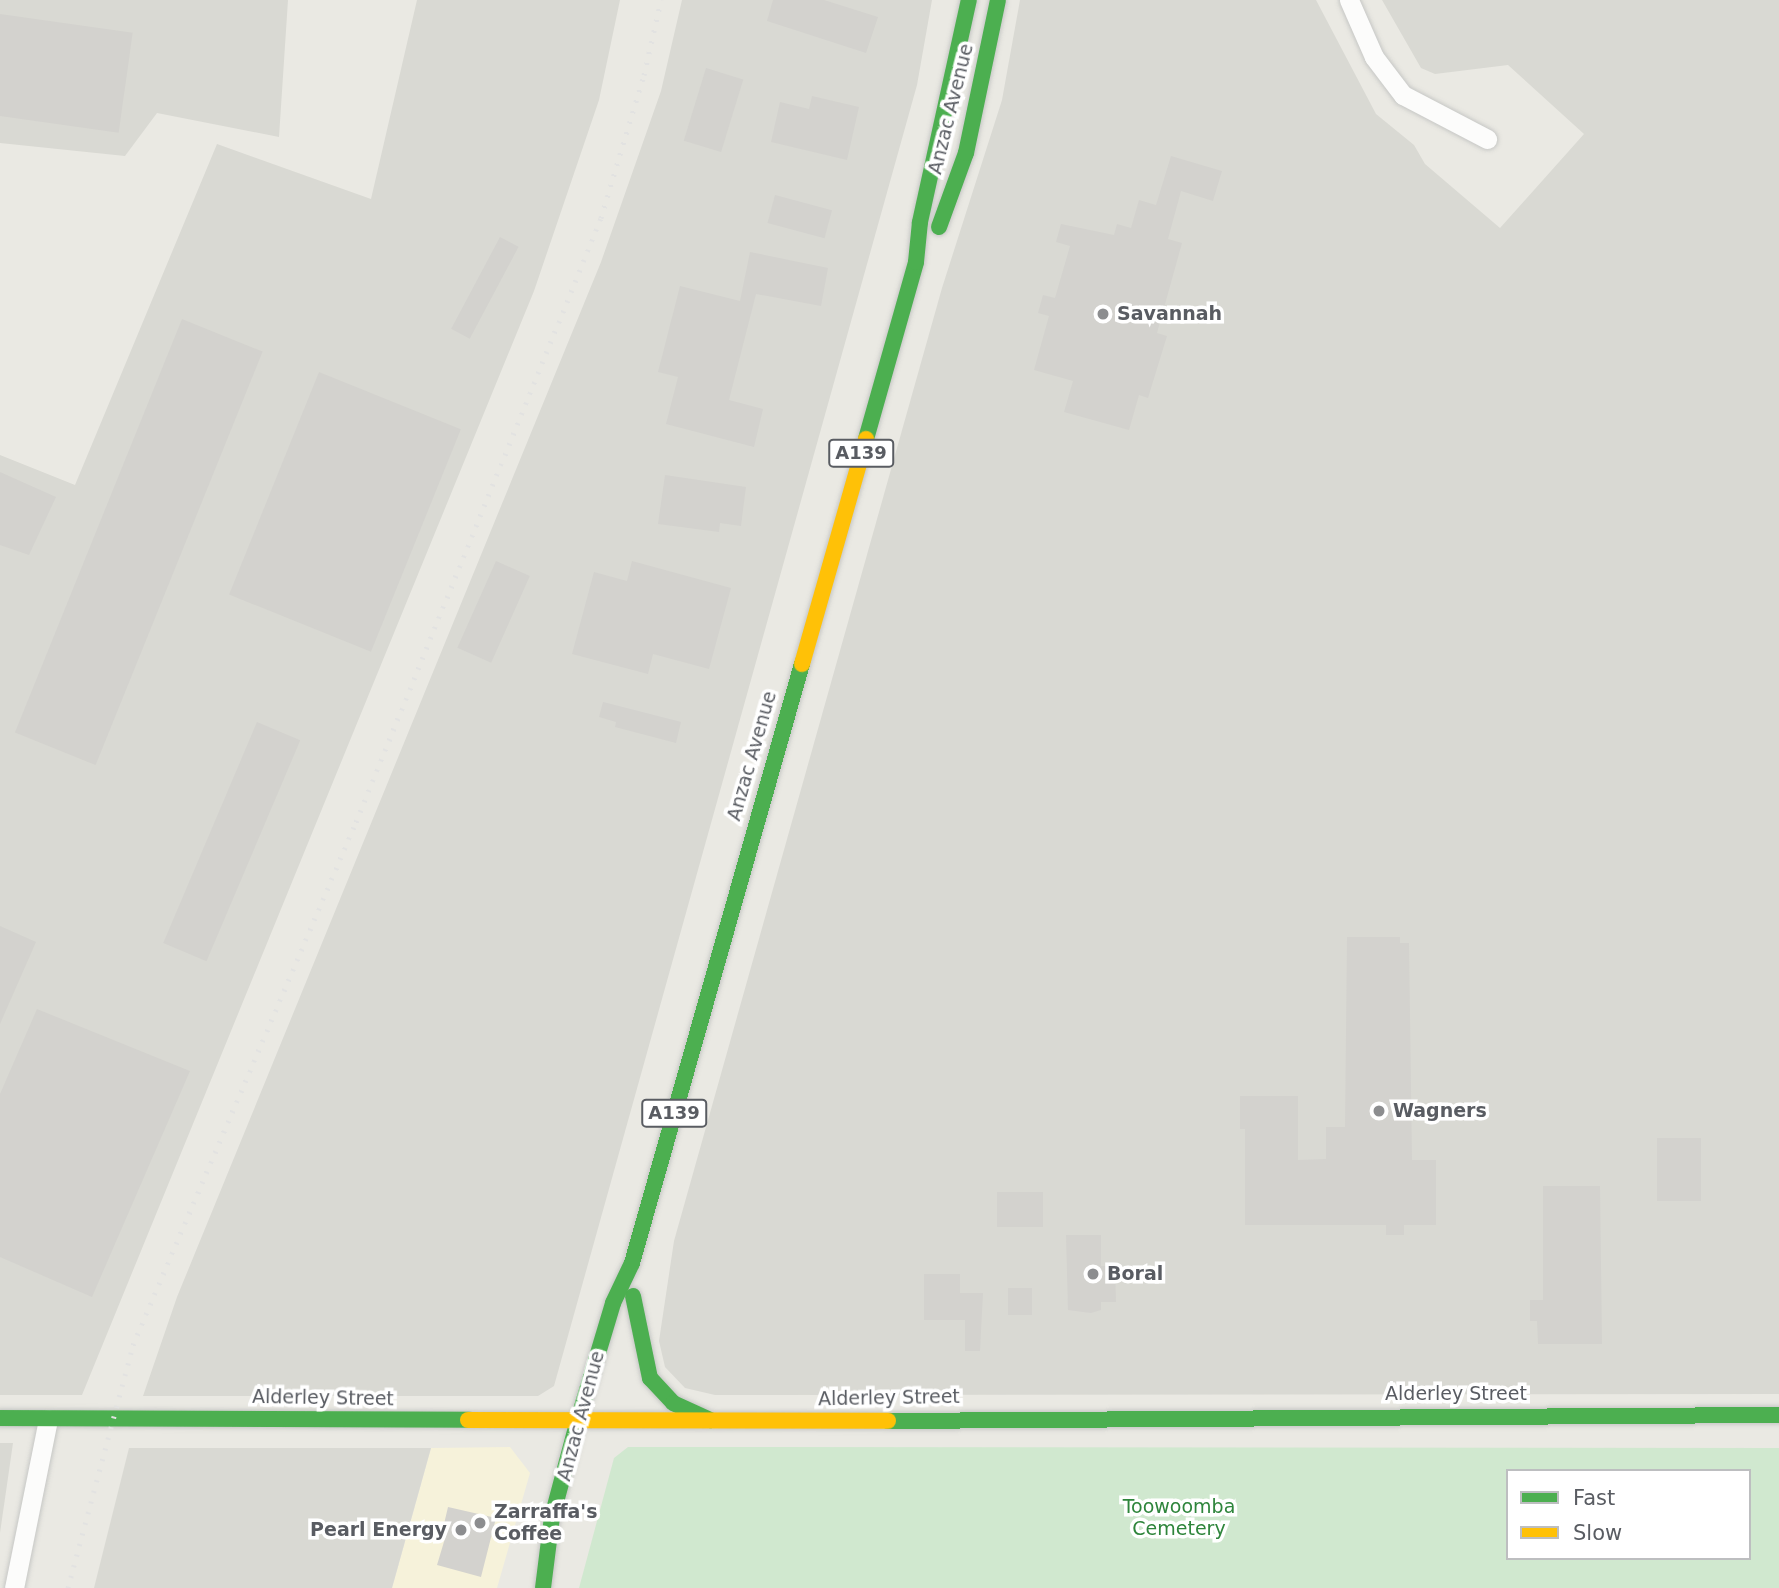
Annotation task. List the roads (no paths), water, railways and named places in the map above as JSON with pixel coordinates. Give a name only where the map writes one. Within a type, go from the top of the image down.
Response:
[{"type":"main road","name":"Anzac Avenue","points":[[545,1581],[552,1517],[578,1420],[613,1303],[632,1263],[916,262],[920,222],[969,0]]},
{"type":"main road","name":"Anzac Avenue","points":[[916,262],[939,226],[966,153],[998,0]]},
{"type":"main road","name":"Anzac Avenue","points":[[623,1343],[633,1296],[632,1263]]},
{"type":"main road","points":[[633,1296],[650,1378],[673,1403],[710,1420]]},
{"type":"main road","name":"Anzac Avenue","points":[[600,1426],[608,1399]]},
{"type":"main road","name":"Alderley Street","points":[[0,1418],[578,1420],[600,1426],[710,1420],[1779,1415]]},
{"type":"main road","name":"Anzac Avenue","points":[[545,1581],[568,1533]]},
{"type":"street","points":[[1349,0],[1374,57],[1403,95],[1487,139]]},
{"type":"street","points":[[14,1588],[48,1419]]},
{"type":"railway","points":[[68,1588],[133,1345],[356,822],[601,218],[644,75],[661,0]]},
{"type":"place","name":"Savannah","points":[[1103,314]]},
{"type":"place","name":"Wagners","points":[[1379,1111]]},
{"type":"place","name":"Boral","points":[[1093,1274]]},
{"type":"place","name":"Zarraffa's Coffee","points":[[480,1523]]},
{"type":"place","name":"Pearl Energy","points":[[461,1530]]},
{"type":"park label","name":"Toowoomba Cemetery","points":[[1179,1518]]}]
